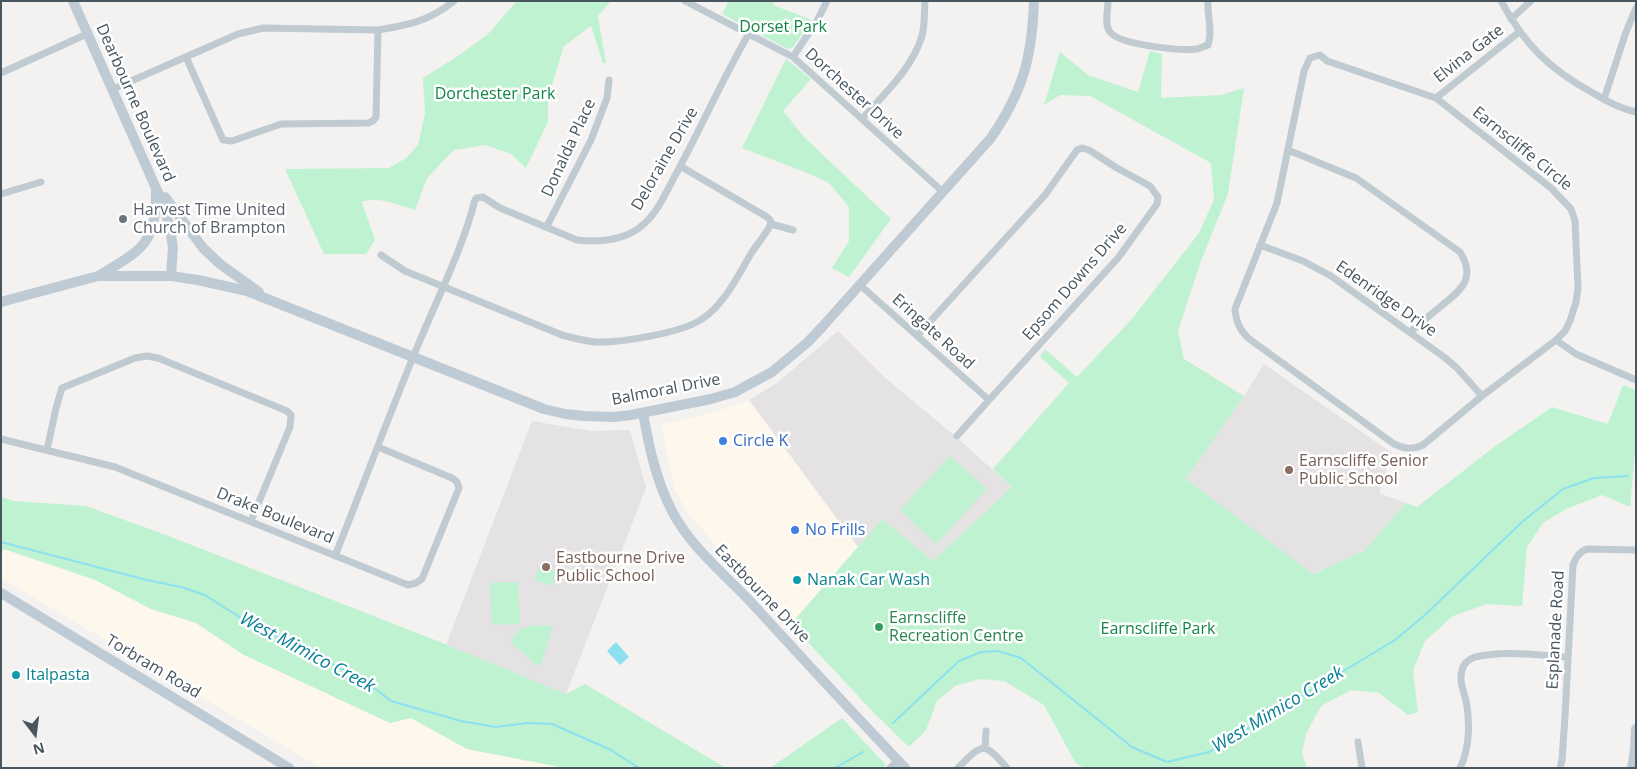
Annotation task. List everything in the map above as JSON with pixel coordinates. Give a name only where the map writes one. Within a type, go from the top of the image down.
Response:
[{"type":"street","name":"Dearbourne Boulevard","points":[[73,1],[164,204],[172,237],[171,276]]},
{"type":"street","points":[[113,89],[238,34],[263,28],[378,30],[417,23],[432,17],[454,1]]},
{"type":"street","name":"Dorchester Drive","points":[[685,1],[793,58],[943,192]]},
{"type":"street","points":[[793,58],[827,1]]},
{"type":"street","points":[[862,119],[905,70],[916,51],[922,36],[925,1]]},
{"type":"street","name":"Balmoral Drive","points":[[1,302],[98,276],[171,276],[226,285],[271,300],[544,408],[565,414],[599,417],[643,413],[719,397],[735,392],[772,372],[808,342],[991,138],[1007,114],[1020,86],[1027,64],[1031,43],[1034,1]]},
{"type":"street","points":[[1108,1],[1107,21],[1109,31],[1122,40],[1153,47],[1196,49],[1208,45],[1210,38],[1207,12],[1208,1]]},
{"type":"street","points":[[1501,1],[1519,32],[1554,69],[1604,100],[1636,112]]},
{"type":"street","points":[[1511,19],[1531,1]]},
{"type":"street","points":[[1604,100],[1626,32],[1636,8]]},
{"type":"street","points":[[186,56],[223,140],[232,141],[281,124],[368,123],[376,117],[378,30]]},
{"type":"street","name":"Elvina Gate","points":[[1436,98],[1519,32]]},
{"type":"street","points":[[1,73],[87,34]]},
{"type":"street","name":"Deloraine Drive","points":[[413,357],[477,198],[484,197],[500,208],[577,240],[591,242],[606,241],[623,236],[646,222],[654,210],[680,166],[748,35]]},
{"type":"street","name":"Earnscliffe Circle","points":[[1320,55],[1327,61],[1436,98],[1551,188],[1571,209],[1575,221],[1578,288],[1570,321],[1565,331],[1556,340],[1482,396],[1423,446],[1413,449],[1403,448],[1394,444],[1240,330],[1234,309],[1276,203],[1301,82],[1310,58],[1320,55]]},
{"type":"street","name":"Donalda Place","points":[[546,226],[591,140],[607,98],[609,80]]},
{"type":"street","name":"Epsom Downs Drive","points":[[918,336],[1045,195],[1077,150],[1082,148],[1089,150],[1150,186],[1158,197],[1157,204],[1118,258],[957,436]]},
{"type":"street","points":[[1288,150],[1356,178],[1460,252],[1468,270],[1463,287],[1410,332]]},
{"type":"street","points":[[680,166],[767,217],[771,224]]},
{"type":"street","points":[[1,194],[41,182]]},
{"type":"street","points":[[98,276],[129,257],[145,243],[152,230],[155,217],[155,184]]},
{"type":"street","points":[[155,184],[203,248],[220,264],[271,300]]},
{"type":"street","points":[[771,224],[793,230]]},
{"type":"street","points":[[381,254],[405,271],[562,335],[576,339],[607,342],[688,327],[702,319],[722,300],[771,224]]},
{"type":"street","name":"Edenridge Drive","points":[[1260,244],[1303,261],[1331,276],[1456,367],[1482,396]]},
{"type":"street","name":"Eringate Road","points":[[860,285],[989,400]]},
{"type":"street","points":[[1556,340],[1576,354],[1636,380]]},
{"type":"street","points":[[47,450],[62,388],[135,358],[148,356],[158,358],[288,411],[291,415],[290,427],[251,521]]},
{"type":"street","name":"Drake Boulevard","points":[[1,439],[115,467],[335,556],[413,357]]},
{"type":"street","name":"Eastbourne Drive","points":[[643,413],[660,486],[672,512],[685,531],[707,558],[902,764]]},
{"type":"street","points":[[335,556],[408,585],[416,583],[422,579],[457,494],[459,488],[457,482],[452,478],[378,447]]},
{"type":"street","name":"Esplanade Road","points":[[1560,768],[1565,716],[1573,565],[1581,552],[1587,549],[1636,550]]},
{"type":"street","name":"Torbram Road","points":[[1,593],[289,768]]},
{"type":"street","points":[[1460,768],[1465,758],[1467,742],[1466,702],[1461,680],[1462,668],[1466,663],[1473,658],[1501,654],[1567,657]]},
{"type":"street","points":[[1632,768],[1636,729]]},
{"type":"street","points":[[985,748],[986,731]]},
{"type":"street","points":[[1358,742],[1362,768]]},
{"type":"street","points":[[958,768],[977,750],[985,748],[991,750],[1007,768]]},
{"type":"street","points":[[890,768],[902,764]]},
{"type":"shaded area","points":[[838,331],[883,376],[1012,487],[933,561],[882,519],[858,547],[749,400],[777,383]]},
{"type":"shaded area","name":"Earnscliffe Senior Public School","points":[[1264,364],[1392,453],[1379,493],[1406,503],[1364,551],[1312,574],[1186,479]]},
{"type":"shaded area","points":[[749,400],[858,547],[791,624],[719,549],[688,513],[675,490],[661,424],[680,421]]},
{"type":"shaded area","name":"Eastbourne Drive Public School","points":[[532,421],[591,431],[630,430],[646,488],[566,694],[446,645]]},
{"type":"shaded area","points":[[4,549],[95,580],[151,609],[196,623],[244,655],[390,723],[411,718],[467,749],[565,768],[321,768],[1,578],[1,553]]},
{"type":"green space","name":"Dorchester Park","points":[[517,1],[611,1],[598,16],[606,63],[603,63],[591,26],[564,46],[548,98],[548,122],[526,168],[511,154],[485,145],[454,150],[427,178],[415,210],[382,201],[369,200],[362,202],[375,240],[366,254],[324,254],[285,169],[389,168],[406,158],[418,145],[425,114],[423,78],[488,34]]},
{"type":"green space","name":"Dorset Park","points":[[729,1],[774,1],[773,5],[812,20],[793,47],[788,49],[722,14]]},
{"type":"green space","name":"Earnscliffe Park","points":[[1150,51],[1162,54],[1161,98],[1221,95],[1244,88],[1228,194],[1201,261],[1178,331],[1184,359],[1244,396],[1186,479],[1313,574],[1364,551],[1406,503],[1417,507],[1494,447],[1552,407],[1608,424],[1623,385],[1636,390],[1636,441],[1630,507],[1602,495],[1566,509],[1543,523],[1527,547],[1522,606],[1487,604],[1453,616],[1425,641],[1413,671],[1418,712],[1408,715],[1379,693],[1351,690],[1321,706],[1306,734],[1302,753],[1307,768],[1084,768],[1075,762],[1044,705],[1004,681],[980,679],[955,686],[937,701],[926,730],[909,747],[874,713],[791,624],[882,519],[933,561],[1012,487],[993,469],[1069,383],[1040,357],[1045,349],[1077,377],[1131,320],[1199,233],[1214,200],[1211,163],[1090,96],[1060,95],[1044,105],[1060,52],[1088,75],[1138,92]]},
{"type":"green space","points":[[786,59],[811,79],[783,111],[804,137],[891,219],[849,277],[832,268],[849,241],[849,207],[829,183],[742,148]]},
{"type":"green space","points":[[950,456],[987,489],[936,544],[900,510]]},
{"type":"green space","points":[[1,497],[14,501],[86,506],[166,535],[435,640],[566,694],[585,684],[726,768],[565,768],[467,749],[411,718],[390,723],[244,655],[196,623],[151,609],[95,580],[4,549],[1,553]]},
{"type":"green space","points":[[540,566],[556,571],[552,586],[535,580]]},
{"type":"green space","points":[[518,582],[520,624],[492,625],[490,583]]},
{"type":"green space","points":[[534,625],[553,626],[541,665],[538,666],[510,642],[520,629]]},
{"type":"green space","points":[[842,718],[886,765],[882,768],[770,768]]},
{"type":"water","points":[[616,642],[629,657],[620,665],[607,651]]},
{"type":"waterway","name":"West Mimico Creek","points":[[893,723],[959,661],[981,652],[998,651],[1021,658],[1132,747],[1167,762],[1209,752],[1395,640],[1425,615],[1522,522],[1563,489],[1594,478],[1628,476]]},
{"type":"waterway","name":"West Mimico Creek","points":[[1,542],[181,587],[205,595],[244,620],[364,680],[391,701],[461,721],[496,727],[527,723],[552,724],[609,749],[639,768]]},
{"type":"waterway","name":"West Mimico Creek","points":[[835,768],[863,752]]},
{"type":"place","name":"Harvest Time United Church of Brampton","points":[[123,219]]},
{"type":"place","name":"Circle K","points":[[723,441]]},
{"type":"place","name":"Earnscliffe Senior Public School","points":[[1289,470]]},
{"type":"place","name":"No Frills","points":[[795,530]]},
{"type":"place","name":"Eastbourne Drive Public School","points":[[546,567]]},
{"type":"place","name":"Nanak Car Wash","points":[[797,580]]},
{"type":"place","name":"Earnscliffe Recreation Centre","points":[[879,627]]},
{"type":"place","name":"Italpasta","points":[[16,675]]}]
